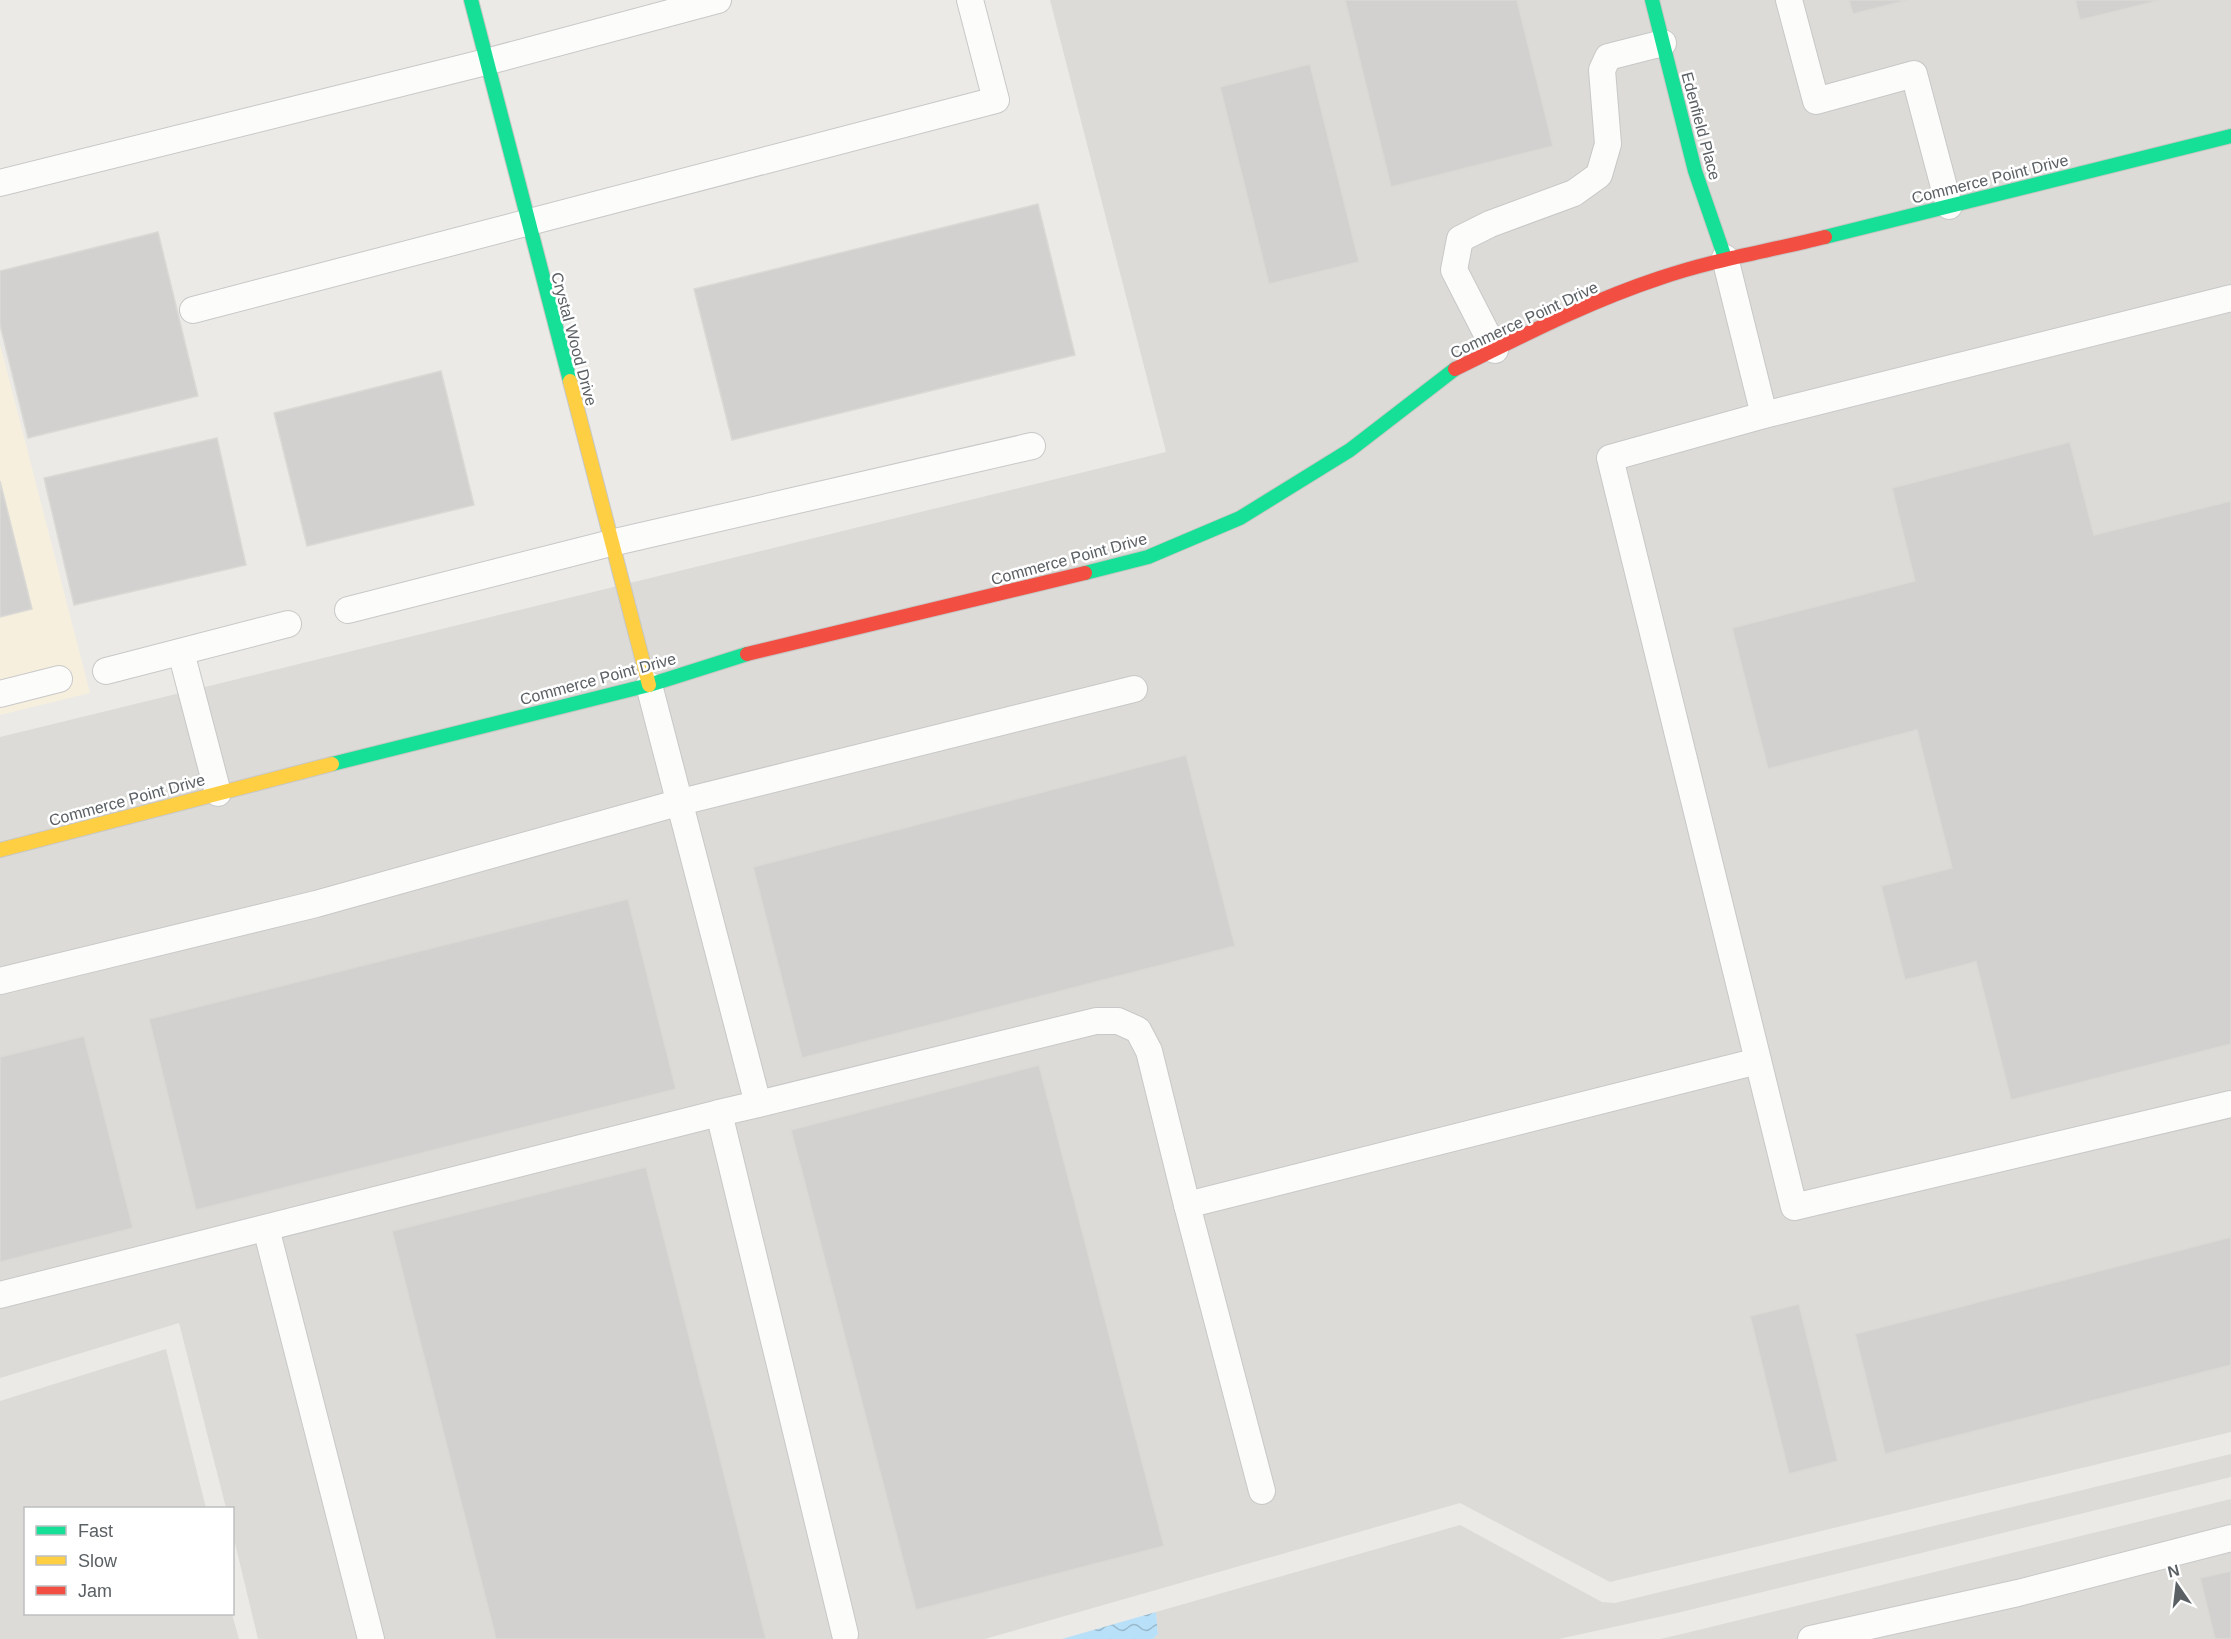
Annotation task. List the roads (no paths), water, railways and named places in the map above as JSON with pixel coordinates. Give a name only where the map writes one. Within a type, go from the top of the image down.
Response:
[{"type":"street","name":"Crystal Wood Drive","points":[[471,0],[649,685]]},
{"type":"street","name":"Edenfield Place","points":[[1652,0],[1695,171],[1725,258]]},
{"type":"street","name":"Commerce Point Drive","points":[[0,850],[649,685],[744,655],[1148,557],[1240,518],[1350,450],[1454,370],[1556,320],[1659,278],[1725,258],[1817,239],[2231,136]]},
{"type":"lane","points":[[0,183],[486,62],[718,0]]},
{"type":"lane","points":[[193,310],[996,100],[970,0]]},
{"type":"lane","points":[[1789,0],[1816,101],[1914,74],[1949,206]]},
{"type":"lane","points":[[1495,350],[1454,270],[1460,239],[1490,224],[1574,193],[1599,175],[1608,144],[1602,70],[1608,57],[1663,43]]},
{"type":"lane","points":[[1725,258],[1764,415]]},
{"type":"lane","points":[[2231,298],[1764,415],[1610,458],[1794,1207],[2231,1104]]},
{"type":"lane","points":[[348,610],[611,543],[1032,446]]},
{"type":"lane","points":[[106,671],[288,624]]},
{"type":"lane","points":[[181,652],[218,793]]},
{"type":"lane","points":[[0,694],[59,679]]},
{"type":"lane","points":[[649,685],[758,1104]]},
{"type":"lane","points":[[0,981],[316,904],[681,802],[1134,688]]},
{"type":"lane","points":[[0,1295],[719,1113],[1096,1021],[1118,1022],[1138,1030],[1149,1051],[1262,1491]]},
{"type":"lane","points":[[1187,1205],[1758,1061]]},
{"type":"lane","points":[[719,1113],[844,1634]]},
{"type":"lane","points":[[266,1228],[371,1639]]},
{"type":"lane","points":[[1811,1639],[2018,1593],[2231,1538]]},
{"type":"water","points":[[1156,1612],[1158,1634],[1153,1639],[1062,1639]]}]
